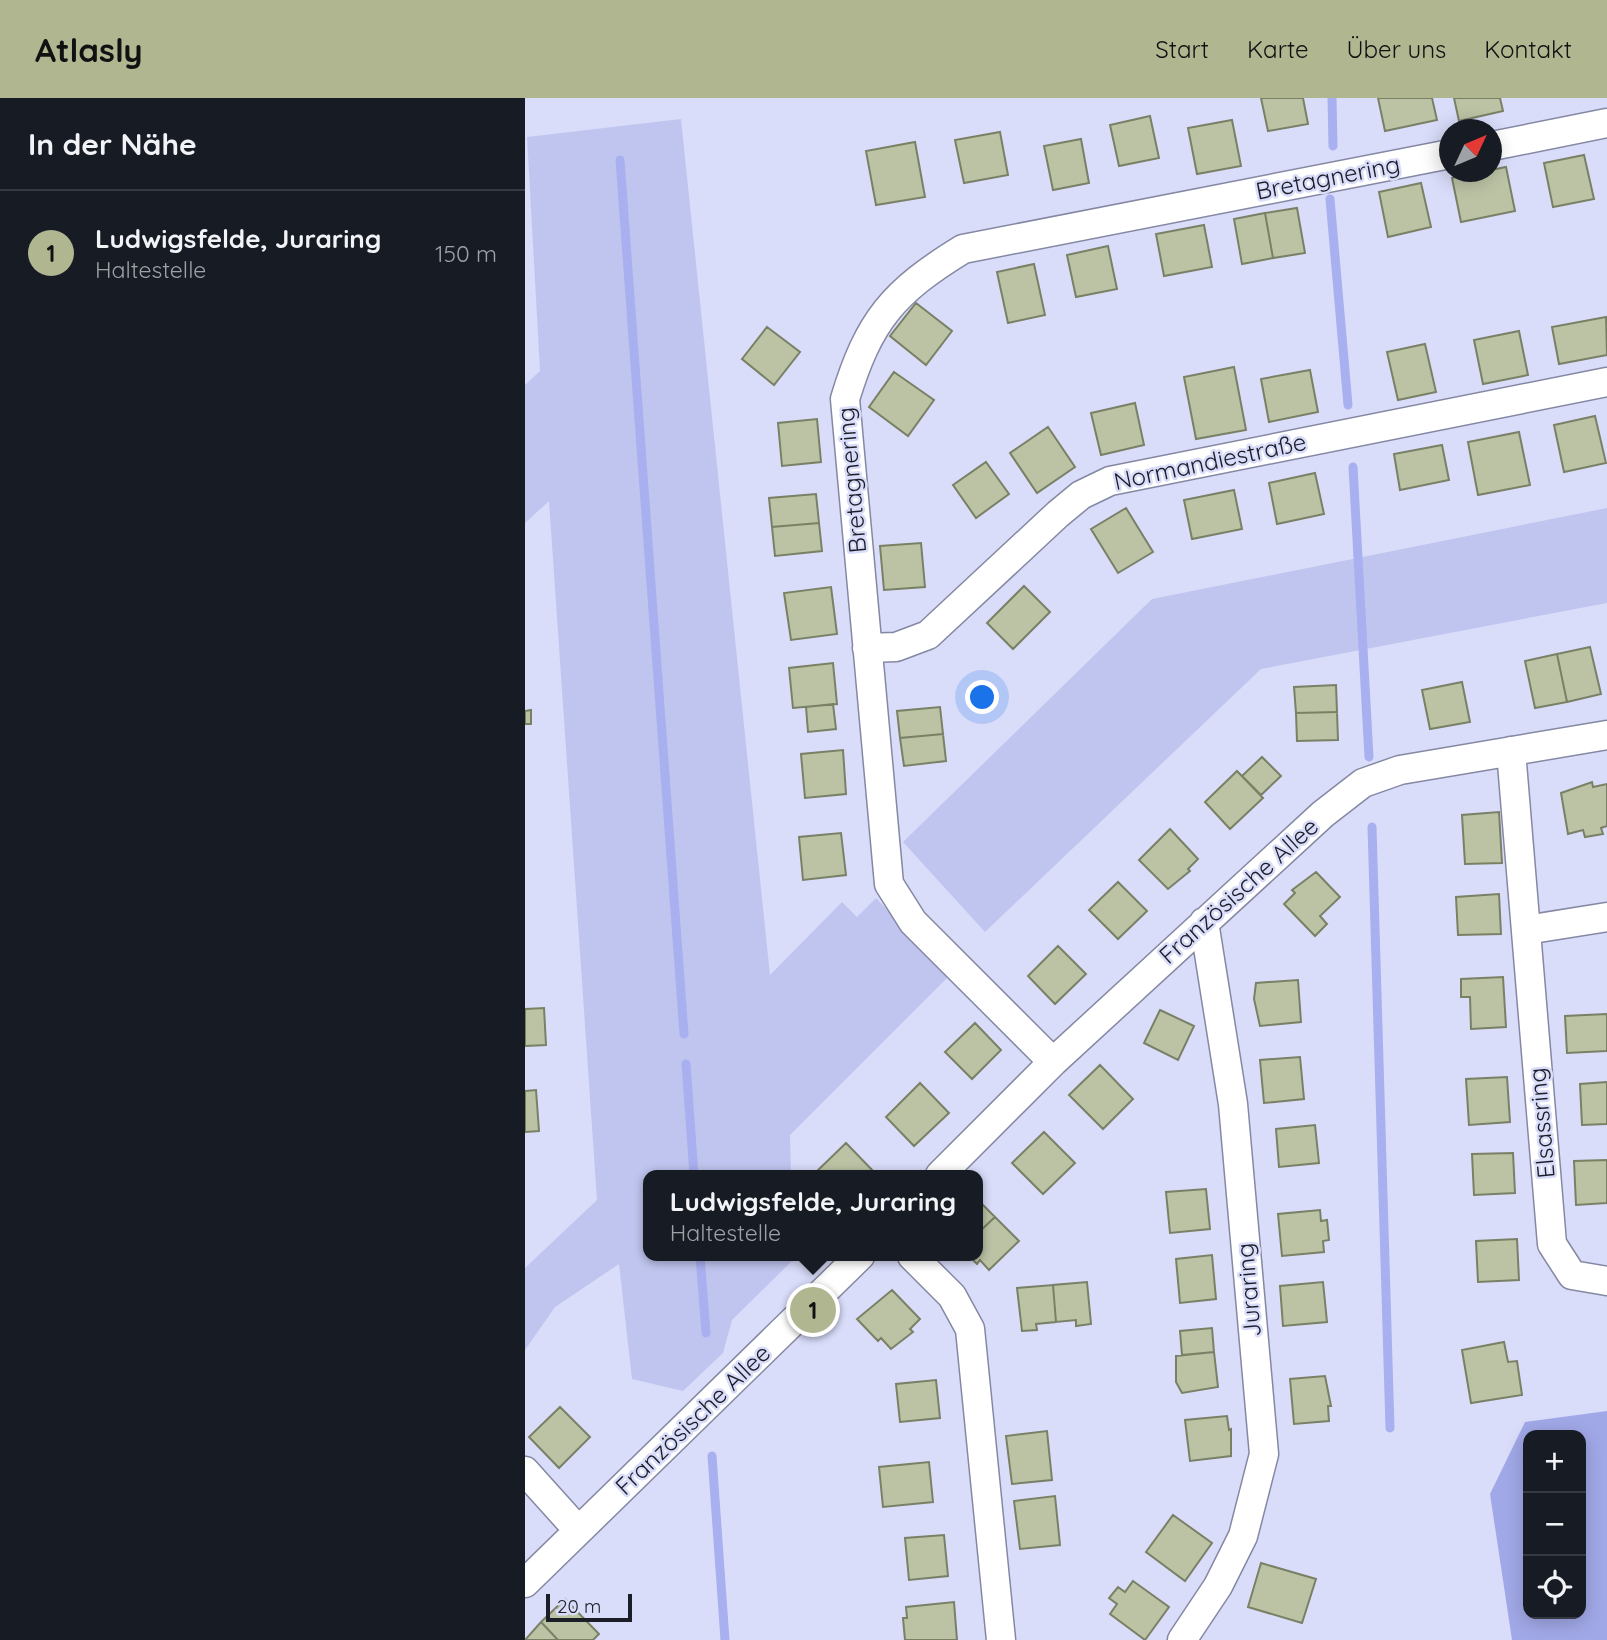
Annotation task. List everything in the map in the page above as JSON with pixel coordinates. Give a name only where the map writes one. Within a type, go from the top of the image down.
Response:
[{"type":"street","points":[[1502,144],[1607,124]]},
{"type":"street","name":"Bretagnering","points":[[1053,1062],[913,922],[889,884],[845,399],[857,358],[878,318],[924,273],[963,249],[1439,156]]},
{"type":"street","name":"Normandiestraße","points":[[867,648],[896,647],[928,635],[1058,514],[1081,495],[1110,481],[1607,382]]},
{"type":"street","name":"Französische Allee","points":[[945,1170],[1053,1062],[1204,922],[1322,814],[1363,783],[1400,771],[1607,735]]},
{"type":"street","name":"Elsassring","points":[[1511,751],[1552,1244],[1572,1275],[1607,1281]]},
{"type":"street","points":[[1526,930],[1607,916]]},
{"type":"street","name":"Juraring","points":[[1182,1640],[1218,1586],[1243,1536],[1264,1454],[1233,1104],[1204,922]]},
{"type":"street","name":"Französische Allee","points":[[525,1583],[855,1261]]},
{"type":"street","points":[[917,1261],[952,1296],[970,1329],[1001,1640]]},
{"type":"street","points":[[525,1472],[578,1530]]},
{"type":"shaded area","points":[[681,119],[770,975],[842,902],[857,917],[876,898],[949,976],[790,1135],[791,1170],[643,1170],[643,1261],[792,1261],[732,1320],[723,1353],[683,1391],[632,1379],[619,1264],[555,1307],[525,1350],[525,1268],[597,1200],[549,501],[525,523],[525,385],[540,371],[527,137]]},
{"type":"shaded area","points":[[1607,508],[1607,603],[1261,669],[985,932],[903,842],[1152,599]]},
{"type":"shaded area","points":[[1607,1411],[1607,1640],[1512,1640],[1490,1494],[1525,1422]]},
{"type":"building","points":[[1261,98],[1303,98],[1308,124],[1268,131]]},
{"type":"building","points":[[1378,98],[1432,98],[1437,120],[1385,131]]},
{"type":"building","points":[[1454,98],[1500,98],[1503,111],[1459,119]]},
{"type":"building","points":[[1150,116],[1159,158],[1119,166],[1110,125]]},
{"type":"building","points":[[1232,120],[1241,166],[1197,174],[1188,128]]},
{"type":"building","points":[[1000,132],[1008,175],[964,183],[955,140]]},
{"type":"building","points":[[1081,139],[1089,183],[1053,190],[1044,146]]},
{"type":"building","points":[[915,142],[925,197],[876,205],[866,151]]},
{"type":"building","points":[[1584,155],[1594,199],[1553,207],[1544,163]]},
{"type":"building","points":[[1506,167],[1515,211],[1461,222],[1453,182],[1502,182],[1502,168]]},
{"type":"building","points":[[1421,183],[1431,227],[1388,237],[1379,192]]},
{"type":"building","points":[[1297,208],[1305,253],[1273,258],[1265,213]]},
{"type":"building","points":[[1265,213],[1273,258],[1242,264],[1234,219]]},
{"type":"building","points":[[1204,225],[1212,267],[1164,276],[1156,234]]},
{"type":"building","points":[[1108,246],[1117,289],[1076,297],[1067,255]]},
{"type":"building","points":[[1034,264],[1045,315],[1008,323],[997,272]]},
{"type":"building","points":[[916,303],[952,331],[926,365],[890,336]]},
{"type":"building","points":[[1606,317],[1607,355],[1559,364],[1552,327]]},
{"type":"building","points":[[767,327],[800,352],[774,385],[742,359]]},
{"type":"building","points":[[1519,331],[1528,375],[1483,384],[1474,340]]},
{"type":"building","points":[[1425,344],[1436,392],[1398,400],[1387,352]]},
{"type":"building","points":[[1234,367],[1246,430],[1196,439],[1184,377]]},
{"type":"building","points":[[1310,370],[1318,412],[1269,422],[1261,379]]},
{"type":"building","points":[[894,372],[934,400],[908,436],[869,407]]},
{"type":"building","points":[[1135,403],[1144,445],[1101,455],[1091,413]]},
{"type":"building","points":[[1595,416],[1606,463],[1564,472],[1554,425]]},
{"type":"building","points":[[817,419],[821,462],[782,466],[778,423]]},
{"type":"building","points":[[1048,427],[1075,467],[1037,493],[1010,453]]},
{"type":"building","points":[[1519,432],[1530,485],[1478,495],[1468,442]]},
{"type":"building","points":[[1442,445],[1449,480],[1400,490],[1394,454]]},
{"type":"building","points":[[986,462],[1009,494],[976,518],[953,485]]},
{"type":"building","points":[[1315,473],[1324,514],[1277,524],[1269,483]]},
{"type":"building","points":[[1234,490],[1242,529],[1192,539],[1184,500]]},
{"type":"building","points":[[816,494],[819,523],[772,527],[769,498]]},
{"type":"building","points":[[1126,508],[1153,552],[1118,573],[1091,529]]},
{"type":"building","points":[[819,523],[822,551],[775,556],[772,527]]},
{"type":"building","points":[[921,543],[925,587],[884,590],[880,546]]},
{"type":"building","points":[[1024,586],[1050,612],[1013,649],[987,623]]},
{"type":"building","points":[[831,587],[837,634],[791,640],[784,593]]},
{"type":"building","points":[[1590,647],[1601,694],[1567,702],[1557,654]]},
{"type":"building","points":[[1557,654],[1567,702],[1535,708],[1525,661]]},
{"type":"building","points":[[833,663],[837,704],[793,708],[789,668]]},
{"type":"building","points":[[1462,682],[1470,722],[1430,729],[1422,690]]},
{"type":"building","points":[[1336,685],[1337,712],[1296,713],[1294,687]]},
{"type":"building","points":[[833,704],[836,729],[808,732],[806,707]]},
{"type":"building","points":[[940,707],[943,734],[900,738],[897,711]]},
{"type":"building","points":[[531,710],[531,724],[525,724],[525,711]]},
{"type":"building","points":[[1337,712],[1338,740],[1297,741],[1296,713]]},
{"type":"building","points":[[943,734],[946,761],[904,766],[900,738]]},
{"type":"building","points":[[843,750],[846,794],[805,798],[801,754]]},
{"type":"building","points":[[1262,757],[1281,776],[1261,795],[1242,776]]},
{"type":"building","points":[[1237,771],[1263,798],[1230,829],[1205,802]]},
{"type":"building","points":[[1592,782],[1593,787],[1607,784],[1607,826],[1601,828],[1603,834],[1585,837],[1583,830],[1568,834],[1561,793]]},
{"type":"building","points":[[1499,812],[1502,863],[1465,864],[1462,815]]},
{"type":"building","points":[[1170,829],[1198,859],[1188,869],[1190,871],[1168,889],[1139,860]]},
{"type":"building","points":[[841,833],[846,875],[803,880],[799,837]]},
{"type":"building","points":[[1316,872],[1340,897],[1320,916],[1327,924],[1315,936],[1284,904],[1295,893],[1292,890]]},
{"type":"building","points":[[1118,882],[1147,911],[1118,939],[1089,910]]},
{"type":"building","points":[[1499,894],[1501,934],[1458,935],[1456,897]]},
{"type":"building","points":[[1058,946],[1086,974],[1055,1004],[1028,976]]},
{"type":"building","points":[[1503,977],[1506,1027],[1471,1029],[1470,997],[1461,997],[1461,979]]},
{"type":"building","points":[[1298,980],[1301,1022],[1260,1026],[1254,999],[1256,983]]},
{"type":"building","points":[[544,1008],[546,1045],[525,1046],[525,1009]]},
{"type":"building","points":[[1160,1010],[1194,1026],[1178,1060],[1144,1043]]},
{"type":"building","points":[[1607,1014],[1607,1051],[1567,1053],[1565,1016]]},
{"type":"building","points":[[975,1023],[1001,1050],[972,1079],[945,1052]]},
{"type":"building","points":[[1300,1057],[1304,1099],[1264,1103],[1260,1060]]},
{"type":"building","points":[[1100,1065],[1133,1099],[1103,1129],[1069,1095]]},
{"type":"building","points":[[1507,1077],[1510,1122],[1469,1125],[1466,1079]]},
{"type":"building","points":[[1607,1082],[1607,1124],[1582,1125],[1580,1084]]},
{"type":"building","points":[[920,1083],[949,1113],[914,1146],[886,1117]]},
{"type":"building","points":[[536,1090],[539,1131],[525,1132],[525,1091]]},
{"type":"building","points":[[1315,1125],[1319,1163],[1279,1167],[1276,1129]]},
{"type":"building","points":[[1044,1132],[1075,1163],[1043,1194],[1012,1163]]},
{"type":"building","points":[[846,1143],[872,1170],[818,1170]]},
{"type":"building","points":[[1513,1153],[1515,1193],[1474,1195],[1472,1154]]},
{"type":"building","points":[[1607,1160],[1607,1203],[1576,1205],[1574,1161]]},
{"type":"building","points":[[1206,1189],[1210,1229],[1170,1233],[1166,1192]]},
{"type":"building","points":[[983,1205],[995,1217],[983,1228]]},
{"type":"building","points":[[1320,1210],[1321,1221],[1327,1220],[1329,1240],[1323,1241],[1324,1252],[1282,1256],[1278,1214]]},
{"type":"building","points":[[995,1217],[1019,1241],[989,1270],[981,1261],[983,1228]]},
{"type":"building","points":[[1517,1239],[1519,1280],[1478,1282],[1476,1241]]},
{"type":"building","points":[[1212,1255],[1216,1299],[1180,1303],[1176,1259]]},
{"type":"building","points":[[1087,1282],[1091,1324],[1076,1326],[1076,1320],[1056,1322],[1053,1285]]},
{"type":"building","points":[[1323,1282],[1327,1322],[1283,1326],[1280,1286]]},
{"type":"building","points":[[1053,1285],[1056,1322],[1036,1324],[1037,1330],[1022,1331],[1017,1288]]},
{"type":"building","points":[[892,1290],[920,1319],[910,1329],[913,1332],[891,1349],[881,1338],[878,1341],[857,1319]]},
{"type":"building","points":[[1212,1328],[1214,1352],[1182,1355],[1180,1331]]},
{"type":"building","points":[[1504,1342],[1508,1362],[1517,1361],[1522,1395],[1471,1403],[1462,1350]]},
{"type":"building","points":[[1214,1352],[1218,1387],[1182,1393],[1176,1382],[1176,1356]]},
{"type":"building","points":[[1325,1376],[1331,1406],[1328,1406],[1329,1421],[1294,1424],[1290,1379]]},
{"type":"building","points":[[936,1380],[940,1418],[900,1422],[896,1384]]},
{"type":"building","points":[[560,1407],[590,1437],[559,1468],[529,1437]]},
{"type":"building","points":[[1227,1416],[1229,1430],[1231,1429],[1231,1456],[1190,1461],[1185,1420]]},
{"type":"building","points":[[1047,1431],[1052,1480],[1012,1484],[1006,1436]]},
{"type":"building","points":[[929,1462],[933,1502],[883,1507],[879,1467]]},
{"type":"building","points":[[1055,1496],[1060,1545],[1020,1549],[1014,1501]]},
{"type":"building","points":[[1173,1515],[1212,1543],[1185,1581],[1146,1552]]},
{"type":"building","points":[[944,1535],[948,1576],[909,1580],[905,1538]]},
{"type":"building","points":[[1261,1563],[1316,1579],[1302,1623],[1248,1607]]},
{"type":"building","points":[[1133,1581],[1169,1607],[1145,1640],[1110,1614],[1117,1604],[1109,1598],[1118,1587],[1125,1592]]},
{"type":"building","points":[[565,1599],[599,1634],[593,1640],[558,1640],[541,1622]]},
{"type":"building","points":[[954,1602],[957,1640],[905,1640],[903,1618],[907,1618],[906,1607]]},
{"type":"building","points":[[541,1622],[558,1640],[525,1640]]},
{"type":"waterway","points":[[1332,98],[1333,146]]},
{"type":"waterway","points":[[620,160],[684,1034]]},
{"type":"waterway","points":[[1330,199],[1348,405]]},
{"type":"waterway","points":[[1353,467],[1369,757]]},
{"type":"waterway","points":[[1372,827],[1390,1428]]},
{"type":"waterway","points":[[686,1064],[694,1170]]},
{"type":"waterway","points":[[700,1261],[706,1333]]},
{"type":"waterway","points":[[712,1456],[725,1640]]},
{"type":"place","name":"Ludwigsfelde, Juraring","points":[[813,1310]]}]
